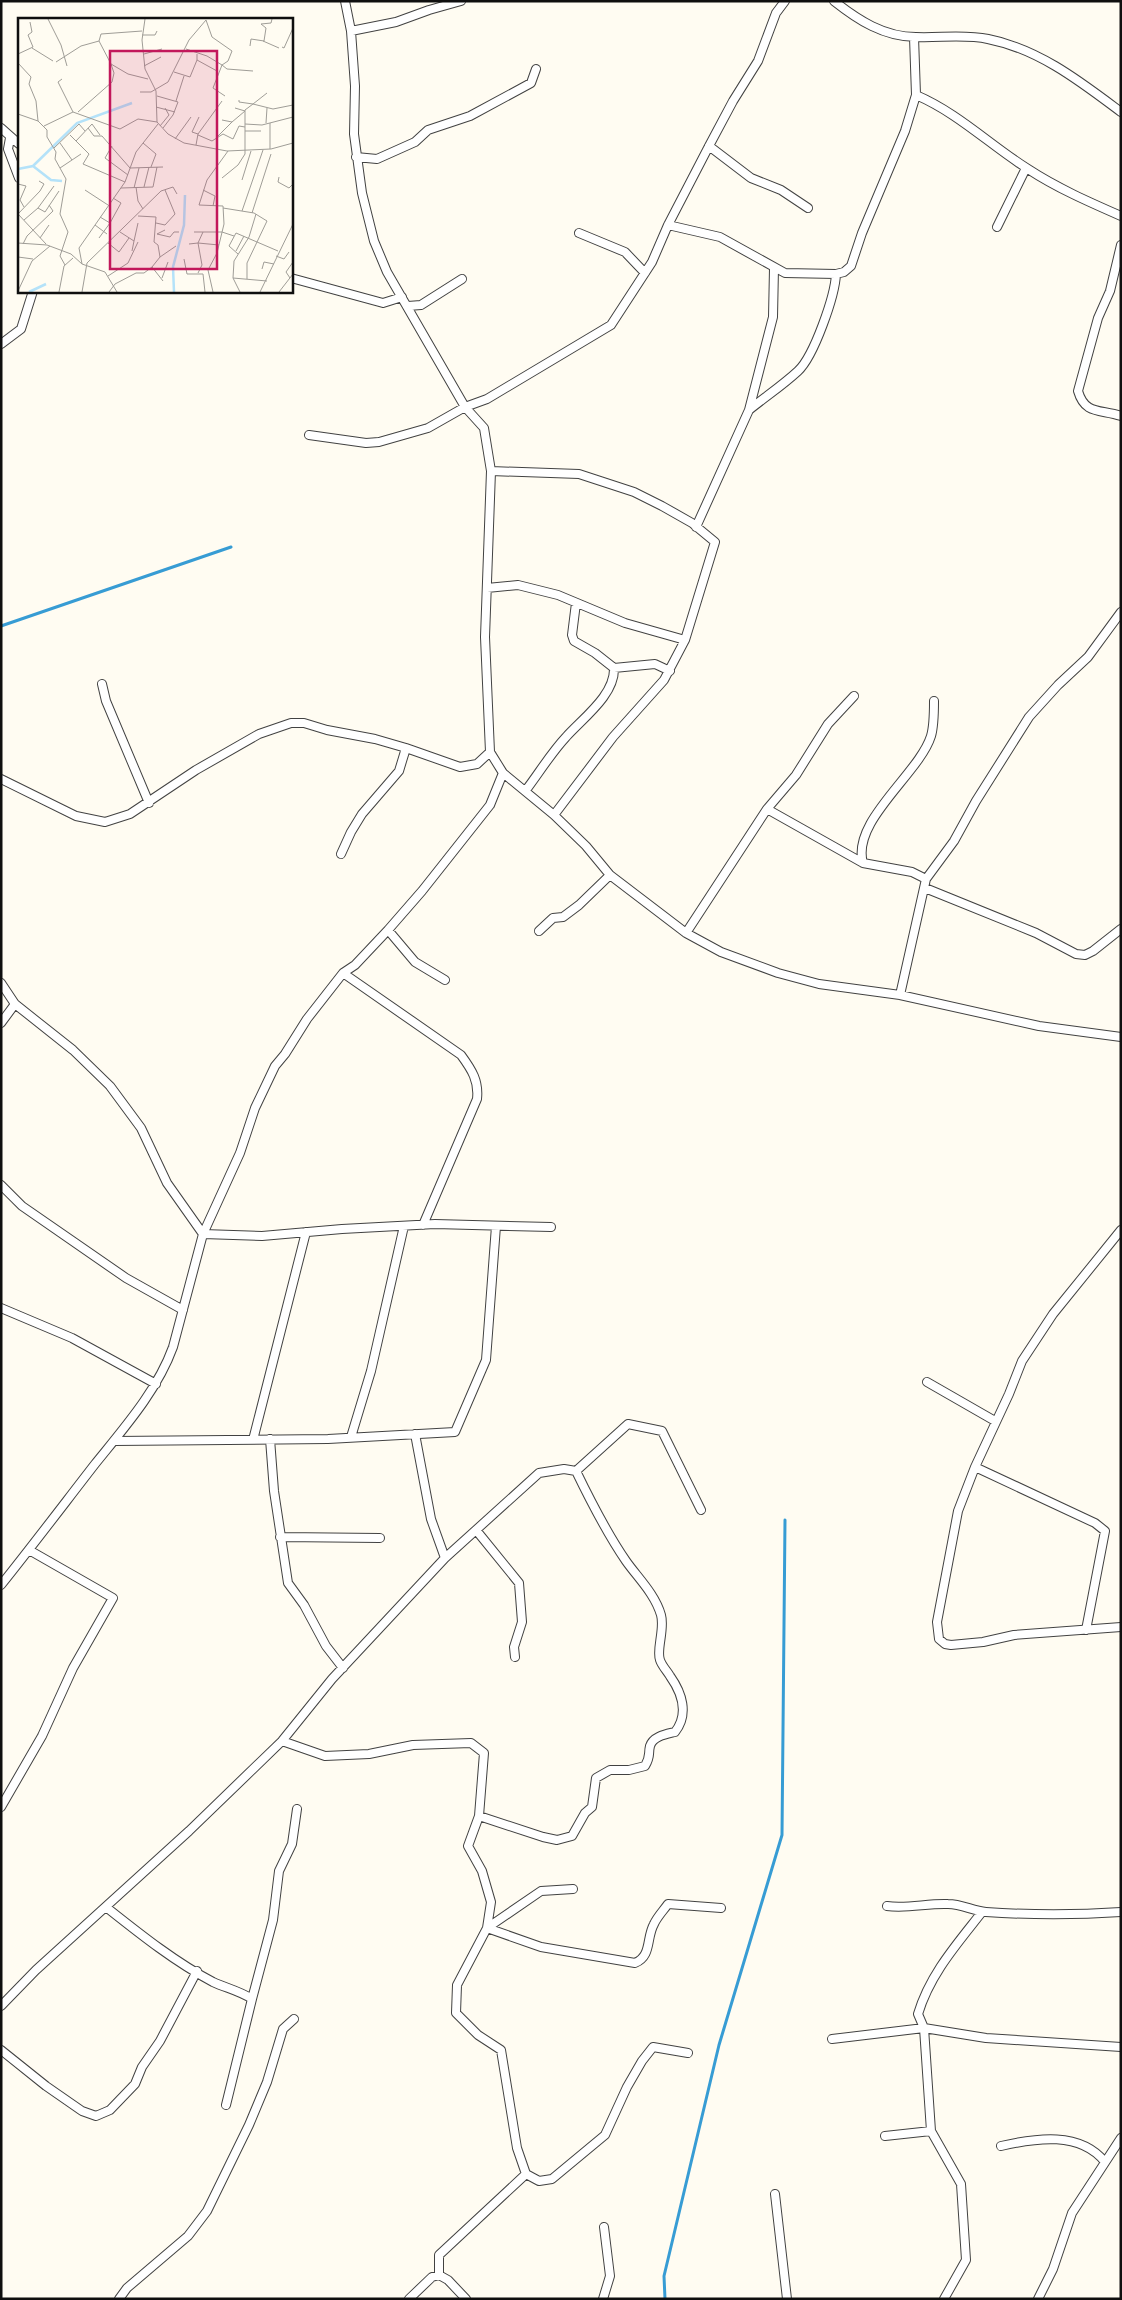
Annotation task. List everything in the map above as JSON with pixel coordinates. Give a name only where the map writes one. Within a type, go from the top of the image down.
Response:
[{"type":"street","points":[[345,1],[355,86],[354,134],[356,157],[362,193],[374,241],[387,272],[465,407],[484,428],[491,471],[485,637],[490,752],[503,773],[554,815],[586,846],[610,875],[686,933],[721,952],[778,973],[820,984],[900,995],[1039,1026],[1121,1037]]},
{"type":"street","points":[[350,31],[396,22],[461,1]]},
{"type":"street","points":[[309,435],[379,442],[428,428],[465,407],[487,399],[611,324],[652,262],[668,224],[709,146],[733,101],[758,61],[776,13],[785,1]]},
{"type":"street","points":[[834,1],[857,20],[895,34],[914,37],[988,39],[1020,49],[1070,74],[1121,112]]},
{"type":"street","points":[[668,224],[720,237],[785,273],[836,274],[844,272],[851,266],[862,233],[905,131],[916,95],[914,37]]},
{"type":"street","points":[[356,157],[377,159],[415,142],[428,130],[484,109],[531,83],[536,69]]},
{"type":"street","points":[[916,95],[946,109],[1026,168],[1051,184],[1121,216]]},
{"type":"street","points":[[1,128],[18,143]]},
{"type":"street","points":[[10,138],[8,149],[18,175]]},
{"type":"street","points":[[709,146],[751,178],[781,190],[808,208]]},
{"type":"street","points":[[996,227],[1026,168]]},
{"type":"street","points":[[579,233],[624,252],[645,273]]},
{"type":"street","points":[[1121,245],[1110,291],[1098,318],[1078,391],[1082,402],[1092,410],[1121,416]]},
{"type":"street","points":[[696,527],[749,410],[773,317],[774,268]]},
{"type":"street","points":[[749,410],[800,370],[819,334],[835,286],[836,274]]},
{"type":"street","points":[[292,278],[383,303],[402,297]]},
{"type":"street","points":[[408,306],[421,304],[462,279]]},
{"type":"street","points":[[1,344],[21,329],[33,292]]},
{"type":"street","points":[[491,471],[579,474],[634,492],[696,527],[715,542],[685,640],[670,671],[614,737],[554,815]]},
{"type":"street","points":[[487,588],[518,585],[558,595],[625,623],[685,640]]},
{"type":"street","points":[[576,603],[572,635],[574,641],[595,653],[614,668],[655,664],[670,671]]},
{"type":"street","points":[[900,995],[926,879],[954,841],[976,802],[1030,717],[1058,685],[1088,657],[1121,612]]},
{"type":"street","points":[[526,790],[565,738],[598,705],[615,677],[614,668]]},
{"type":"street","points":[[102,684],[106,701],[149,803]]},
{"type":"street","points":[[686,933],[768,809],[796,775],[828,724],[854,696]]},
{"type":"street","points":[[863,863],[861,854],[863,842],[882,807],[922,753],[931,736],[934,701]]},
{"type":"street","points":[[1,779],[76,816],[105,822],[130,814],[196,770],[259,734],[291,723],[304,723],[406,748],[460,767],[477,764],[490,752]]},
{"type":"street","points":[[341,854],[350,832],[362,814],[398,771],[406,748]]},
{"type":"street","points":[[1,1585],[114,1441],[156,1384],[173,1347],[203,1234],[240,1153],[254,1108],[275,1066],[285,1054],[307,1019],[343,973],[355,965],[388,930],[422,891],[490,805],[503,773]]},
{"type":"street","points":[[768,809],[863,863],[912,872],[926,879]]},
{"type":"street","points":[[539,931],[553,918],[563,917],[610,875]]},
{"type":"street","points":[[925,888],[1036,933],[1076,954],[1085,955],[1093,951],[1119,931],[1121,924]]},
{"type":"street","points":[[388,930],[416,962],[445,980]]},
{"type":"street","points":[[343,973],[461,1055],[473,1071],[478,1087],[477,1099],[423,1225]]},
{"type":"street","points":[[1,983],[15,1004],[74,1050],[110,1086],[140,1128],[167,1183],[203,1234]]},
{"type":"street","points":[[1,1023],[15,1004]]},
{"type":"street","points":[[1,1185],[22,1206],[126,1278],[183,1310]]},
{"type":"street","points":[[203,1234],[262,1236],[423,1225],[551,1227]]},
{"type":"street","points":[[351,1438],[371,1371],[404,1226]]},
{"type":"street","points":[[114,1441],[351,1438],[455,1432],[486,1360],[496,1226]]},
{"type":"street","points":[[1121,1230],[1053,1314],[1022,1361],[975,1467],[958,1511],[937,1622],[940,1639],[945,1644],[951,1645],[983,1642],[1014,1635],[1121,1628]]},
{"type":"street","points":[[253,1440],[306,1232]]},
{"type":"street","points":[[1,1308],[72,1338],[156,1384]]},
{"type":"street","points":[[927,1382],[995,1421]]},
{"type":"street","points":[[576,1471],[628,1424],[662,1431],[702,1510]]},
{"type":"street","points":[[415,1434],[431,1519],[445,1558]]},
{"type":"street","points":[[270,1439],[280,1537],[288,1583],[304,1605],[326,1646],[343,1668]]},
{"type":"street","points":[[975,1467],[1095,1523],[1105,1531],[1086,1630]]},
{"type":"street","points":[[1,2006],[36,1970],[106,1907],[282,1741],[343,1668],[445,1558],[539,1473],[564,1469],[576,1471]]},
{"type":"street","points":[[479,1816],[543,1837],[558,1840],[572,1836],[584,1813],[592,1807],[596,1778],[610,1770],[629,1770],[646,1766],[651,1756],[650,1746],[655,1739],[675,1732],[683,1717],[681,1694],[659,1660],[658,1649],[662,1638],[661,1615],[646,1584],[627,1561],[599,1518],[576,1471]]},
{"type":"street","points":[[476,1530],[519,1583],[522,1622],[514,1647],[515,1657]]},
{"type":"street","points":[[280,1537],[380,1538]]},
{"type":"street","points":[[1,1807],[42,1736],[73,1668],[114,1598],[28,1550]]},
{"type":"street","points":[[282,1741],[325,1756],[369,1754],[413,1746],[472,1743],[484,1753],[479,1816],[468,1846],[482,1871],[491,1902],[487,1928],[457,1985],[456,2013],[478,2035],[501,2050],[517,2148],[526,2174],[539,2181],[552,2180],[605,2135],[627,2087],[642,2061],[654,2047],[688,2053]]},
{"type":"street","points":[[226,2105],[273,1920],[279,1871],[292,1844],[297,1809]]},
{"type":"street","points":[[487,1928],[541,1891],[574,1889]]},
{"type":"street","points":[[487,1928],[541,1947],[635,1963],[642,1960],[653,1926],[668,1904],[721,1908]]},
{"type":"street","points":[[887,1906],[896,1908],[950,1904],[966,1906],[982,1912],[1033,1915],[1121,1912]]},
{"type":"street","points":[[106,1907],[140,1934],[197,1972],[252,1999]]},
{"type":"street","points":[[944,2299],[966,2260],[960,2184],[931,2131],[924,2028],[918,2014],[925,1992],[953,1948],[982,1912]]},
{"type":"street","points":[[1,2050],[46,2086],[82,2110],[96,2116],[110,2110],[135,2084],[142,2067],[160,2041],[197,1972]]},
{"type":"street","points":[[119,2299],[127,2288],[188,2236],[207,2211],[267,2082],[283,2029],[294,2019]]},
{"type":"street","points":[[832,2039],[924,2028],[986,2038],[1121,2047]]},
{"type":"street","points":[[885,2136],[931,2131]]},
{"type":"street","points":[[1001,2146],[1034,2138],[1074,2142],[1096,2150],[1106,2162]]},
{"type":"street","points":[[1038,2299],[1053,2269],[1072,2213],[1121,2138]]},
{"type":"street","points":[[439,2275],[439,2255],[526,2174]]},
{"type":"street","points":[[775,2194],[787,2299]]},
{"type":"street","points":[[603,2299],[610,2276],[604,2227]]},
{"type":"street","points":[[409,2299],[432,2277],[439,2275],[448,2280],[466,2299]]},
{"type":"waterway","points":[[1,626],[231,547]]},
{"type":"waterway","points":[[665,2299],[664,2276],[719,2045],[782,1835],[785,1520]]}]
